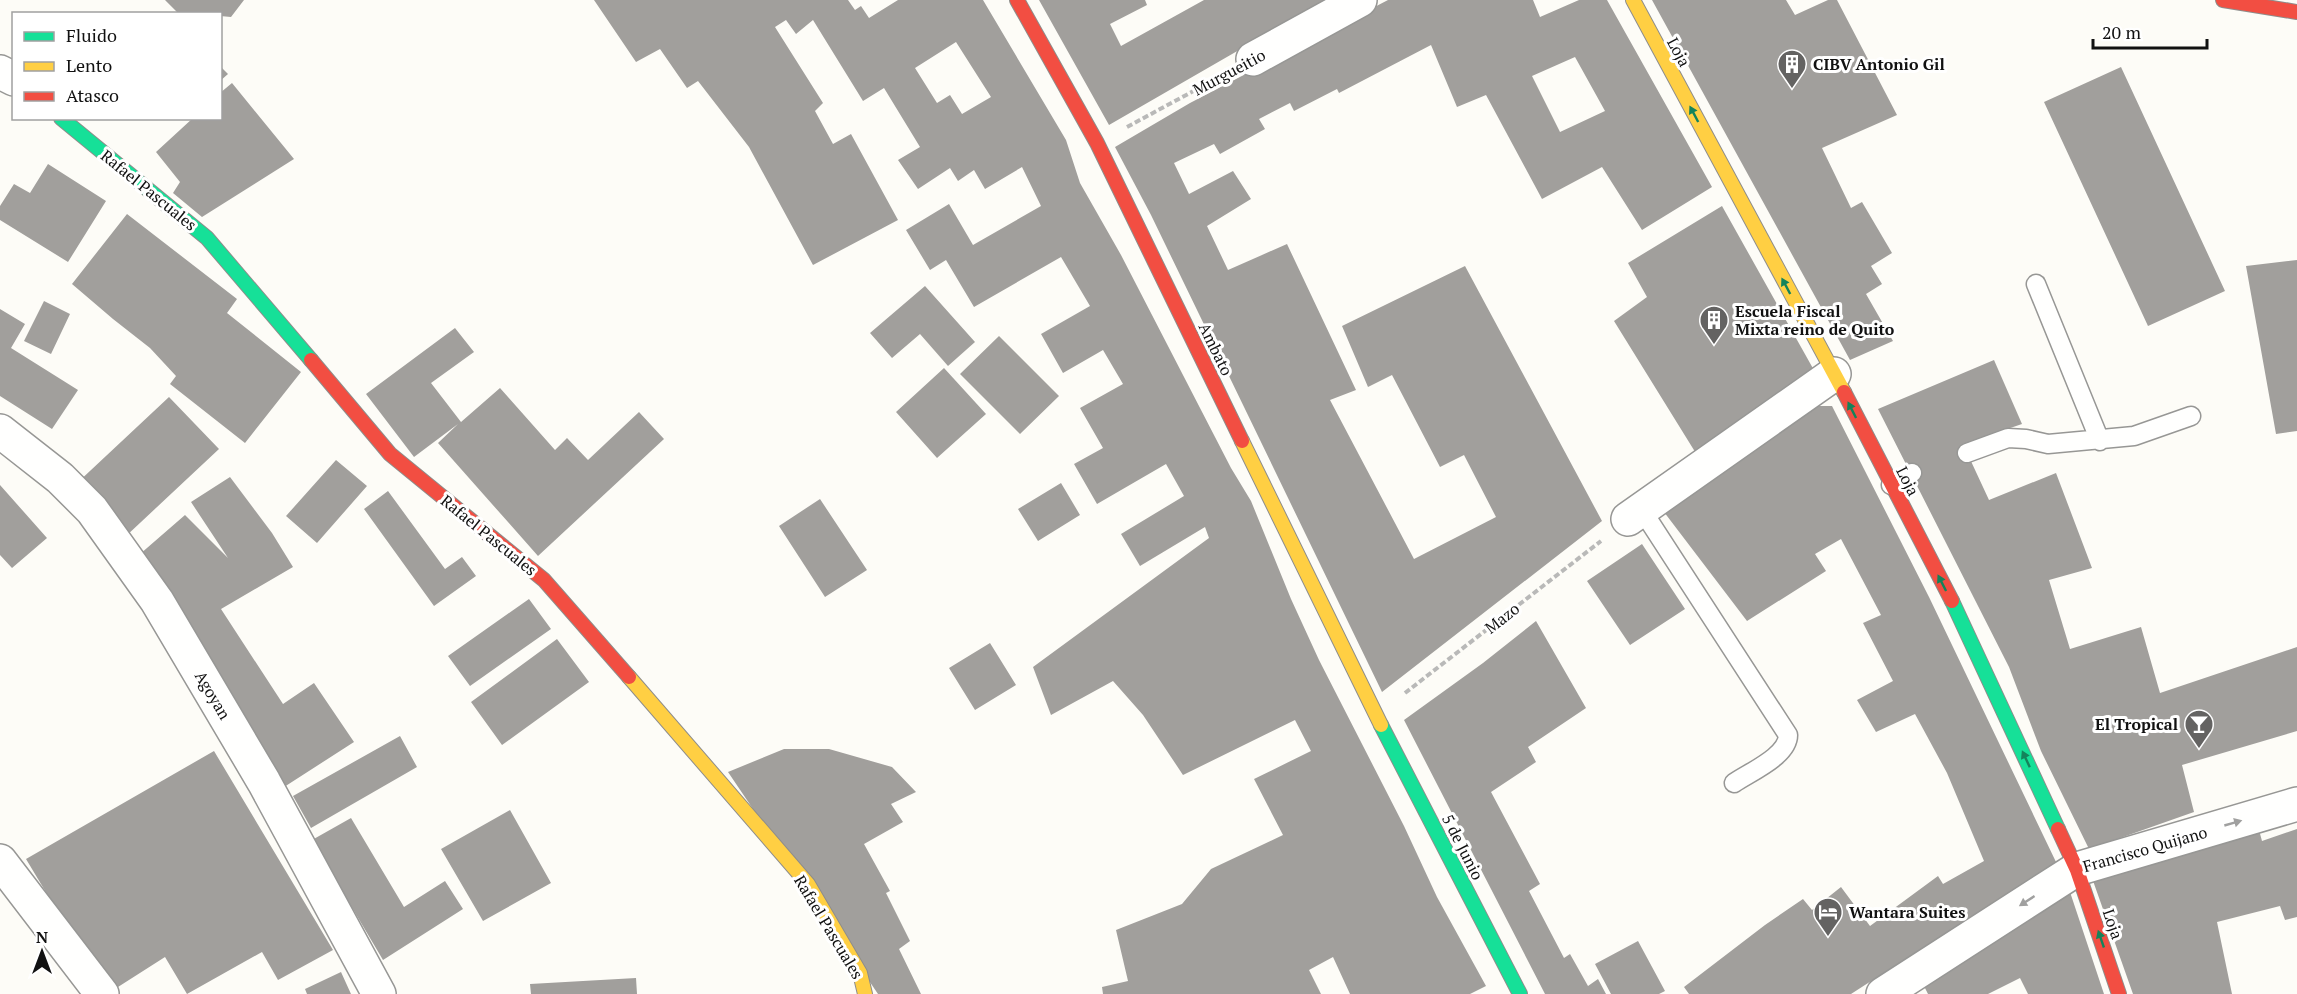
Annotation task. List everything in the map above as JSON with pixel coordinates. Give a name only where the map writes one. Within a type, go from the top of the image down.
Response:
[{"type":"street","name":"Ambato","points":[[1017,0],[1097,143],[1376,716]]},
{"type":"street","name":"Murgueitio","points":[[1253,59],[1360,0]]},
{"type":"street","name":"Loja","points":[[1633,0],[1834,374],[1962,620],[2077,869],[2119,994]]},
{"type":"street","points":[[2223,0],[2297,10]]},
{"type":"street","points":[[2288,0],[2297,10]]},
{"type":"street","name":"Rafael Pascuales","points":[[64,120],[207,238],[390,454],[544,580],[808,884],[860,973],[865,994]]},
{"type":"street","points":[[1626,521],[1834,374]]},
{"type":"street","name":"Agoyan","points":[[0,431],[60,478],[92,510],[157,601],[264,782],[379,994]]},
{"type":"street","name":"5 de Junio","points":[[1376,716],[1520,994]]},
{"type":"street","name":"Francisco Quijano","points":[[1883,994],[2077,869],[2297,804]]},
{"type":"street","points":[[0,861],[102,994]]},
{"type":"lane","points":[[2036,284],[2100,441]]},
{"type":"lane","points":[[1967,453],[2008,438],[2048,444],[2100,441],[2134,436],[2191,416]]},
{"type":"lane","points":[[1891,485],[1912,473]]},
{"type":"lane","points":[[1626,521],[1788,735],[1788,742],[1781,752],[1734,783]]},
{"type":"path","name":"Murgueitio","points":[[1097,143],[1253,59]]},
{"type":"path","name":"Mazo","points":[[1396,700],[1626,521]]},
{"type":"building","points":[[165,0],[244,0],[231,17],[222,16],[222,12],[177,12]]},
{"type":"building","points":[[594,0],[848,0],[855,10],[861,6],[869,18],[898,0],[983,0],[1066,140],[1080,183],[1121,255],[1231,468],[1251,501],[1319,660],[1404,826],[1437,897],[1486,986],[1470,994],[1350,994],[1333,957],[1309,970],[1321,994],[1103,994],[1102,987],[1128,981],[1116,930],[1182,904],[1211,869],[1283,835],[1254,779],[1311,751],[1295,720],[1183,775],[1143,715],[1113,681],[1051,715],[1033,667],[1209,538],[1205,527],[1140,566],[1121,534],[1184,496],[1166,464],[1097,504],[1074,464],[1103,448],[1080,408],[1123,384],[1103,350],[1063,373],[1041,334],[1090,306],[1061,257],[974,307],[946,260],[930,270],[906,230],[949,204],[973,245],[1041,206],[1022,167],[985,189],[974,170],[958,181],[950,168],[918,189],[898,160],[920,147],[884,88],[863,101],[813,20],[796,34],[786,20],[775,27],[823,103],[815,111],[833,144],[851,134],[898,220],[813,265],[749,147],[698,81],[687,88],[660,49],[636,62]],"holes":[[[956,42],[991,97],[962,114],[950,95],[937,103],[915,68]]]},
{"type":"building","points":[[1039,0],[1145,0],[1147,5],[1110,24],[1121,46],[1204,0],[1326,0],[1109,125]]},
{"type":"building","points":[[1388,0],[1533,0],[1540,17],[1579,0],[1607,0],[1712,187],[1642,230],[1602,167],[1542,199],[1486,95],[1457,107],[1431,45],[1339,93],[1337,89],[1294,111],[1290,103],[1259,119],[1265,129],[1220,154],[1214,144],[1174,163],[1189,194],[1233,171],[1251,199],[1207,226],[1228,270],[1287,244],[1356,390],[1330,400],[1414,559],[1496,517],[1464,455],[1440,467],[1392,375],[1368,387],[1342,326],[1465,266],[1602,521],[1382,692],[1151,215],[1115,147],[1190,103]],"holes":[[[1575,57],[1605,111],[1560,132],[1532,76]]]},
{"type":"building","points":[[1652,0],[1786,0],[1795,15],[1828,0],[1837,0],[1897,115],[1822,148],[1851,208],[1862,202],[1892,253],[1871,266],[1882,284],[1866,294],[1893,341],[1850,360]]},
{"type":"building","points":[[2121,67],[2225,291],[2148,326],[2044,102]]},
{"type":"building","points":[[222,68],[228,74],[222,79]]},
{"type":"building","points":[[232,83],[294,159],[202,217],[173,193],[180,182],[156,152],[191,120],[222,120],[222,91]]},
{"type":"building","points":[[48,164],[106,201],[68,262],[0,220],[0,206],[14,184],[30,193]]},
{"type":"building","name":"Escuela Fiscal Mixta reino de Quito","points":[[1722,206],[1815,372],[1697,455],[1614,321],[1647,297],[1628,263]]},
{"type":"building","points":[[127,214],[237,299],[227,313],[301,372],[245,443],[170,384],[176,376],[150,348],[72,284]]},
{"type":"building","points":[[2297,260],[2297,431],[2276,434],[2246,266]]},
{"type":"building","points":[[925,286],[975,342],[948,366],[920,334],[892,358],[870,333]]},
{"type":"building","points":[[44,301],[70,314],[51,354],[24,341]]},
{"type":"building","points":[[0,309],[25,324],[11,348],[78,390],[52,429],[0,396]]},
{"type":"building","points":[[455,328],[474,352],[431,383],[461,422],[500,388],[555,450],[567,438],[588,460],[639,412],[664,439],[538,556],[438,443],[458,424],[414,457],[366,394]]},
{"type":"building","points":[[999,336],[1059,396],[1020,434],[960,374]]},
{"type":"building","points":[[1994,360],[2022,424],[1963,444],[1989,500],[2056,473],[2092,568],[2049,580],[2070,649],[2141,627],[2160,693],[2297,647],[2297,731],[2182,765],[2194,812],[2089,849],[2041,751],[2009,667],[1878,409]]},
{"type":"building","points":[[944,368],[986,414],[937,458],[896,412]]},
{"type":"building","points":[[169,397],[219,449],[125,537],[75,485]]},
{"type":"building","points":[[1817,406],[1832,406],[1929,597],[2056,862],[1851,994],[1689,994],[1684,987],[1803,899],[1812,910],[1841,887],[1870,926],[1938,876],[1943,884],[1984,861],[1947,773],[1915,714],[1876,732],[1857,700],[1893,681],[1863,623],[1881,615],[1841,539],[1815,554],[1826,571],[1747,621],[1664,512]]},
{"type":"building","points":[[336,460],[367,486],[317,543],[286,516]]},
{"type":"building","points":[[230,477],[272,533],[293,567],[221,609],[283,704],[314,683],[354,742],[281,789],[132,561],[185,515],[228,558],[191,502]]},
{"type":"building","points":[[1061,483],[1080,515],[1038,541],[1018,509]]},
{"type":"building","points":[[0,485],[47,538],[12,568],[0,555]]},
{"type":"building","points":[[388,491],[445,569],[462,557],[476,576],[434,606],[364,509]]},
{"type":"building","points":[[820,499],[867,570],[825,597],[779,526]]},
{"type":"building","points":[[1642,544],[1685,609],[1630,645],[1587,581]]},
{"type":"building","points":[[529,599],[551,629],[470,686],[448,656]]},
{"type":"building","points":[[1536,621],[1586,708],[1528,747],[1536,762],[1491,792],[1540,884],[1529,891],[1564,958],[1570,954],[1588,986],[1598,979],[1606,994],[1545,994],[1404,720],[1483,663]]},
{"type":"building","points":[[557,639],[589,682],[502,745],[471,702]]},
{"type":"building","points":[[990,643],[1016,685],[975,710],[949,668]]},
{"type":"building","points":[[400,736],[417,767],[311,828],[293,796]]},
{"type":"building","points":[[784,749],[829,749],[892,767],[916,792],[891,804],[903,822],[864,844],[890,891],[886,893],[910,941],[899,949],[921,994],[878,994],[728,772]]},
{"type":"building","points":[[214,751],[333,950],[278,980],[262,952],[187,994],[165,957],[107,994],[26,859]]},
{"type":"building","points":[[510,810],[551,883],[483,921],[441,849]]},
{"type":"building","points":[[351,818],[404,907],[445,881],[463,909],[383,960],[312,840]]},
{"type":"building","points":[[2297,829],[2297,917],[2285,920],[2280,906],[2217,922],[2232,994],[2133,994],[2092,878],[2259,830],[2262,841]]},
{"type":"building","points":[[2070,892],[2104,994],[2028,994],[2020,978],[1988,994],[1928,994],[1922,982]]},
{"type":"building","points":[[1638,941],[1665,991],[1659,994],[1611,994],[1595,964]]},
{"type":"building","points":[[341,972],[351,994],[307,994],[305,989]]},
{"type":"building","points":[[636,978],[637,994],[531,994],[530,984]]},
{"type":"traffic: fast","points":[[63,120],[207,238],[311,360]]},
{"type":"traffic: fast","points":[[1952,601],[2058,829]]},
{"type":"traffic: fast","points":[[1381,725],[1520,994]]},
{"type":"traffic: slow","points":[[1633,0],[1844,392]]},
{"type":"traffic: slow","points":[[1242,441],[1381,725]]},
{"type":"traffic: slow","points":[[629,677],[808,884],[860,973],[865,994]]},
{"type":"traffic: jam","points":[[1017,0],[1097,143],[1242,441]]},
{"type":"traffic: jam","points":[[2223,0],[2297,12]]},
{"type":"traffic: jam","points":[[311,360],[390,454],[544,580],[629,677]]},
{"type":"traffic: jam","points":[[1844,392],[1952,601]]},
{"type":"traffic: jam","points":[[2058,829],[2077,870],[2119,994]]},
{"type":"place","name":"CIBV Antonio Gil","points":[[1792,90]]},
{"type":"place","name":"Escuela Fiscal Mixta reino de Quito","points":[[1714,346]]},
{"type":"place","name":"El Tropical","points":[[2199,750]]},
{"type":"place","name":"Wantara Suites","points":[[1828,938]]}]
